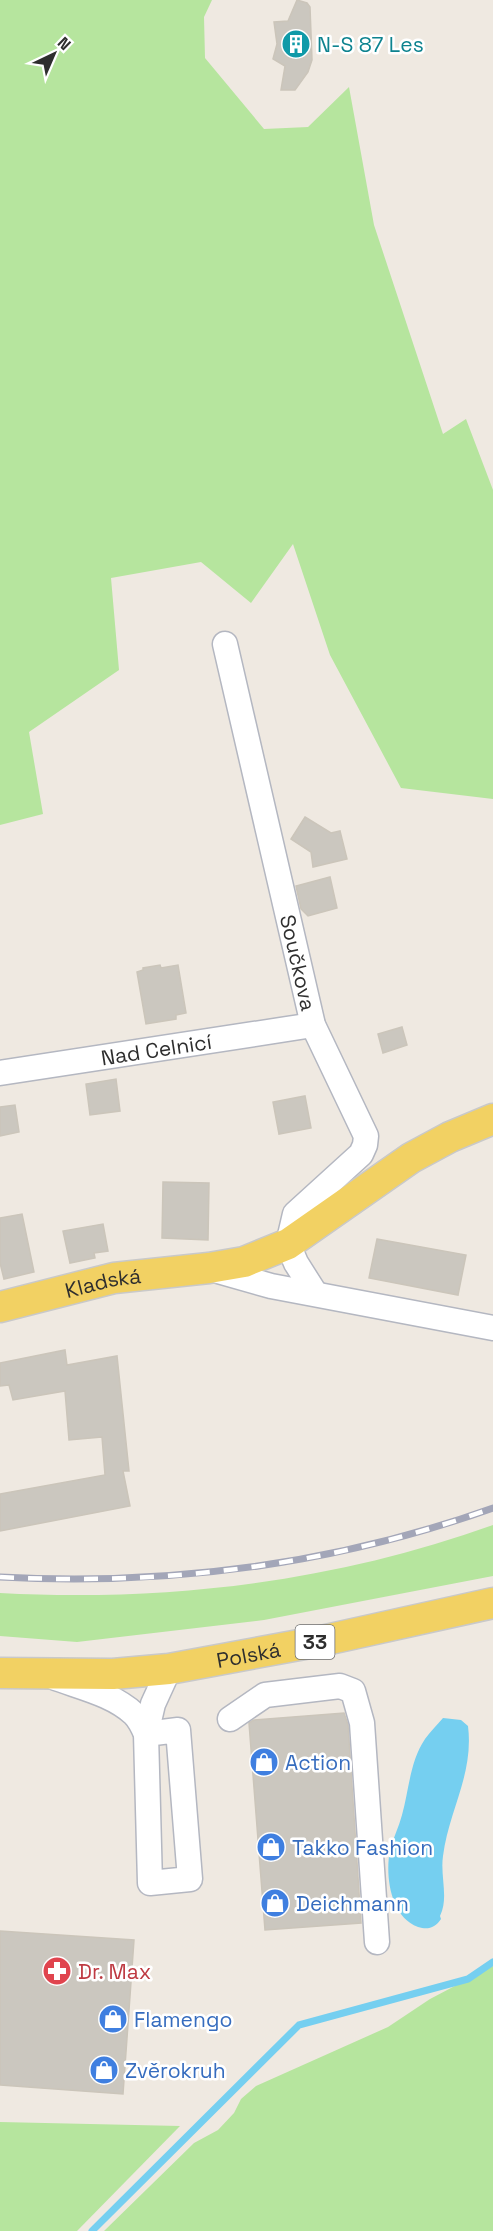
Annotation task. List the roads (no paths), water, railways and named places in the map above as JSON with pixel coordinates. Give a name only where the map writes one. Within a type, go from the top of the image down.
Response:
[{"type":"main road","name":"Kladská","points":[[0,1306],[114,1278],[244,1262],[288,1244],[411,1158],[450,1137],[493,1119]]},
{"type":"main road","name":"Polská","points":[[0,1673],[113,1674],[169,1669],[321,1641],[493,1603]]},
{"type":"street","name":"Součkova","points":[[225,644],[313,1025],[366,1136],[361,1154],[295,1214],[288,1244]]},
{"type":"street","name":"Nad Celnicí","points":[[0,1073],[313,1025]]},
{"type":"street","points":[[288,1244],[296,1263],[315,1293]]},
{"type":"street","name":"Kladská","points":[[209,1268],[271,1286],[493,1328]]},
{"type":"street","points":[[146,1734],[178,1730],[190,1879],[150,1883],[146,1734],[153,1704],[169,1669]]},
{"type":"street","points":[[48,1675],[123,1706],[136,1716],[146,1734]]},
{"type":"street","points":[[230,1719],[265,1695],[340,1686],[353,1691],[362,1723],[377,1942]]},
{"type":"water","points":[[443,1718],[461,1720],[468,1726],[469,1743],[464,1776],[443,1856],[444,1902],[441,1919],[434,1926],[425,1928],[409,1922],[401,1914],[392,1894],[388,1871],[391,1846],[402,1815],[416,1757],[425,1739]]},
{"type":"waterway","points":[[92,2231],[299,2025],[468,1979],[493,1962]]},
{"type":"railway","points":[[0,1577],[126,1578],[250,1567],[372,1544],[433,1528],[493,1508]]},
{"type":"place","name":"N-S 87 Les","points":[[296,44]]},
{"type":"place","name":"Action","points":[[264,1762]]},
{"type":"place","name":"Takko Fashion","points":[[271,1847]]},
{"type":"place","name":"Deichmann","points":[[275,1903]]},
{"type":"place","name":"Dr. Max","points":[[57,1971]]},
{"type":"place","name":"Flamengo","points":[[113,2019]]},
{"type":"place","name":"Zvěrokruh","points":[[104,2070]]}]
